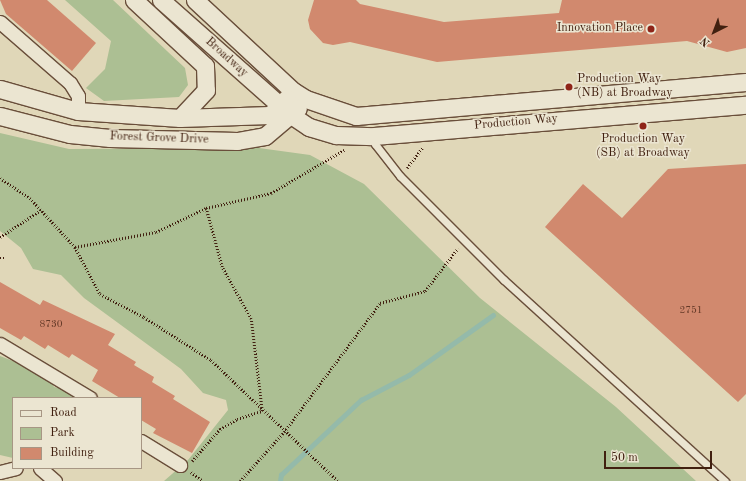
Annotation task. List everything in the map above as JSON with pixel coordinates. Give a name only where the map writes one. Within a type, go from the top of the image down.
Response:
[{"type":"street","points":[[134,0],[205,66],[206,90],[180,118]]},
{"type":"street","name":"Broadway","points":[[161,0],[286,111]]},
{"type":"street","name":"Broadway","points":[[195,0],[300,95]]},
{"type":"street","points":[[0,22],[70,83],[78,96],[78,110]]},
{"type":"street","name":"Production Way","points":[[300,95],[356,116],[746,82]]},
{"type":"street","name":"Forest Grove Drive","points":[[0,89],[78,110],[180,118],[270,115],[286,111]]},
{"type":"street","name":"Forest Grove Drive","points":[[0,116],[70,134],[173,141],[254,139],[276,129],[286,111],[300,95]]},
{"type":"street","name":"Production Way","points":[[286,111],[309,127],[336,135],[374,136],[746,106]]},
{"type":"street","points":[[0,344],[88,397]]},
{"type":"street","points":[[142,442],[186,464]]},
{"type":"street","points":[[0,472],[12,469]]},
{"type":"street","points":[[41,469],[55,481]]},
{"type":"lane","points":[[374,136],[375,144],[400,176],[465,239],[504,280],[725,481]]},
{"type":"path","points":[[400,176],[425,144]]},
{"type":"path","points":[[74,247],[156,232],[206,208],[271,193],[348,146]]},
{"type":"path","points":[[0,178],[41,210],[74,247],[100,294],[144,317],[211,360],[284,432],[338,481]]},
{"type":"path","points":[[206,208],[222,267],[251,319],[262,411]]},
{"type":"path","points":[[0,237],[41,210]]},
{"type":"path","points":[[240,481],[284,432],[380,303],[425,291],[465,239]]},
{"type":"path","points":[[186,464],[220,429],[237,419],[262,411]]},
{"type":"green space","points":[[65,0],[113,0],[185,68],[188,85],[179,97],[104,101],[86,88],[105,69],[111,41]]},
{"type":"green space","points":[[0,133],[69,149],[259,148],[310,155],[364,184],[480,298],[616,407],[696,481],[164,481],[188,460],[228,410],[226,400],[203,393],[181,369],[84,298],[61,275],[33,269],[21,248],[0,231]]},
{"type":"green space","points":[[0,356],[47,374],[54,387],[72,391],[77,397],[12,397],[12,458],[0,455]]},
{"type":"building","points":[[0,0],[47,0],[96,43],[72,71],[6,14]]},
{"type":"building","points":[[314,0],[356,0],[360,4],[444,22],[559,13],[562,0],[746,0],[746,48],[727,52],[687,41],[437,62],[350,42],[333,45],[323,43],[310,29],[308,20]]},
{"type":"building","points":[[746,164],[746,394],[738,402],[545,227],[583,184],[622,218],[668,169]]},
{"type":"building","points":[[0,282],[40,305],[43,300],[115,334],[108,345],[136,362],[134,365],[154,377],[152,382],[175,396],[173,399],[210,422],[192,453],[153,433],[156,429],[142,421],[142,397],[118,397],[92,381],[98,370],[72,354],[69,358],[48,345],[45,349],[24,336],[21,340],[0,328]]},
{"type":"waterway","points":[[280,481],[281,475],[361,400],[409,375],[493,315]]},
{"type":"place","name":"Innovation Place","points":[[651,29]]},
{"type":"place","name":"Production Way (NB) at Broadway","points":[[569,87]]},
{"type":"place","name":"Production Way (SB) at Broadway","points":[[643,126]]}]
